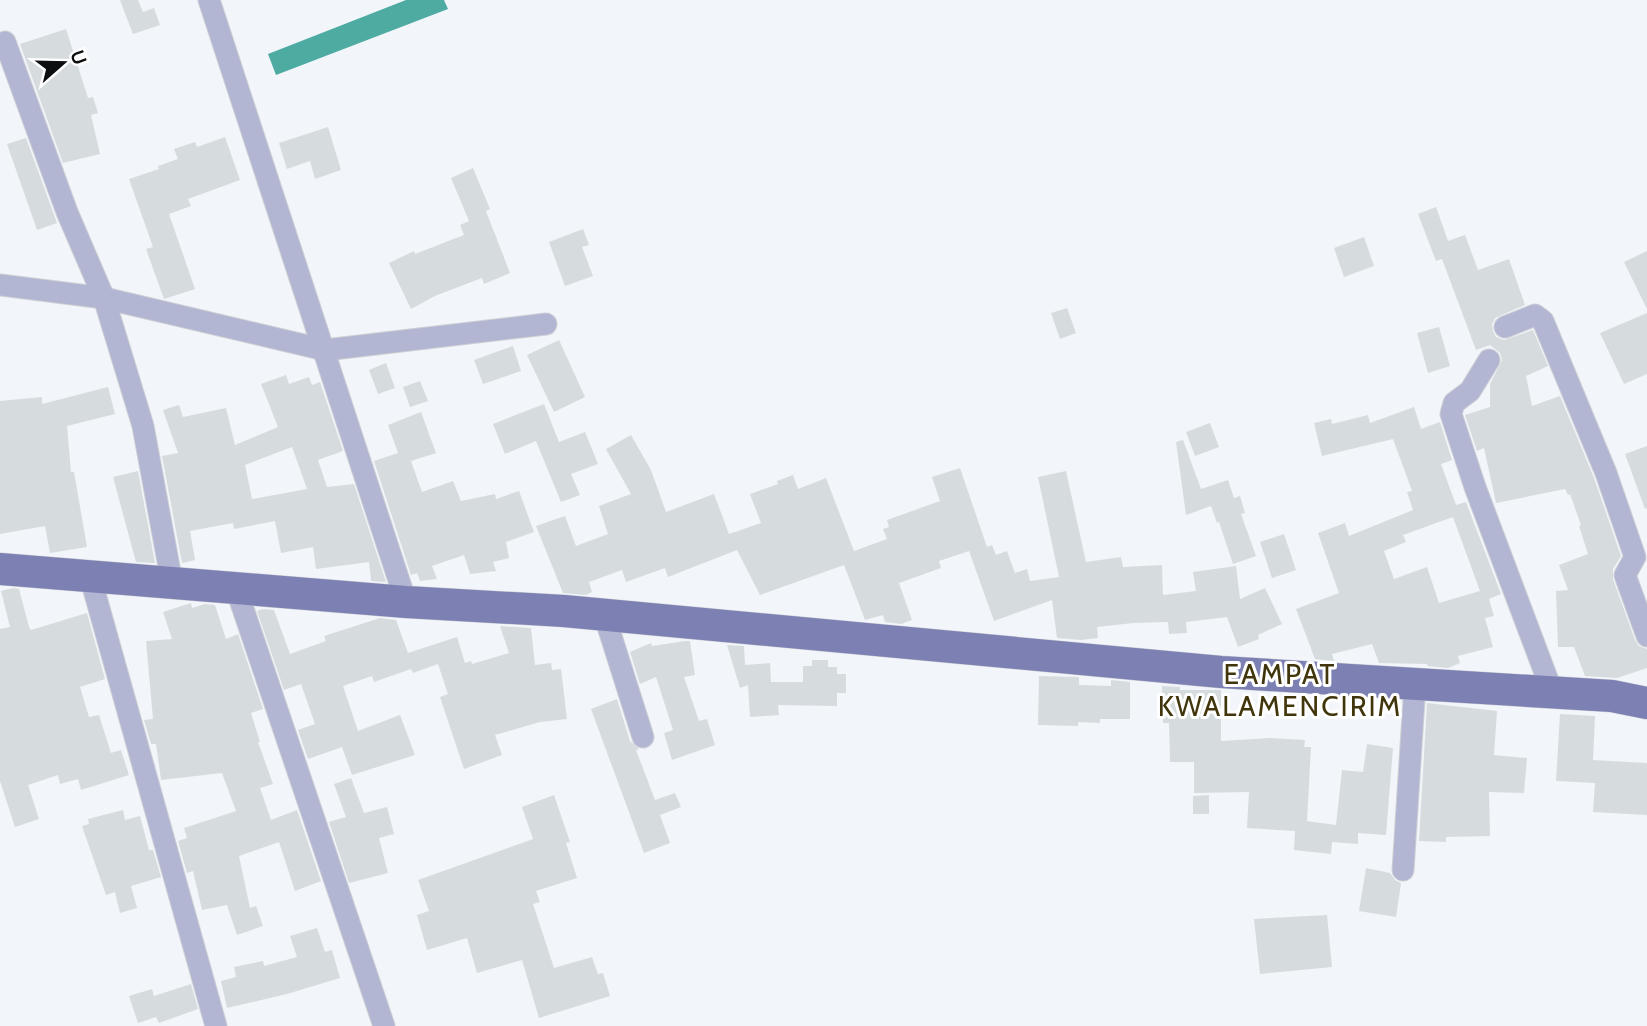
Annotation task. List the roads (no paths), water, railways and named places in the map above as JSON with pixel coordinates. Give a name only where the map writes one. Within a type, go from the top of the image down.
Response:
[{"type":"main road","points":[[0,569],[604,614],[1221,673],[1612,696],[1647,703]]},
{"type":"street","points":[[209,0],[407,601]]},
{"type":"street","points":[[5,42],[67,212],[104,298],[143,426],[172,583]]},
{"type":"street","points":[[0,285],[104,298],[325,350],[546,324]]},
{"type":"street","points":[[1506,327],[1535,315],[1543,321],[1606,473],[1635,557],[1625,575],[1647,636]]},
{"type":"street","points":[[1489,360],[1470,391],[1454,404],[1451,414],[1475,487],[1553,694]]},
{"type":"street","points":[[90,576],[216,1026]]},
{"type":"street","points":[[236,588],[384,1026]]},
{"type":"street","points":[[604,614],[643,737]]},
{"type":"street","points":[[1403,870],[1415,684]]},
{"type":"district","name":"EAMPAT KWALAMENCIRIM","points":[[1280,690]]}]
